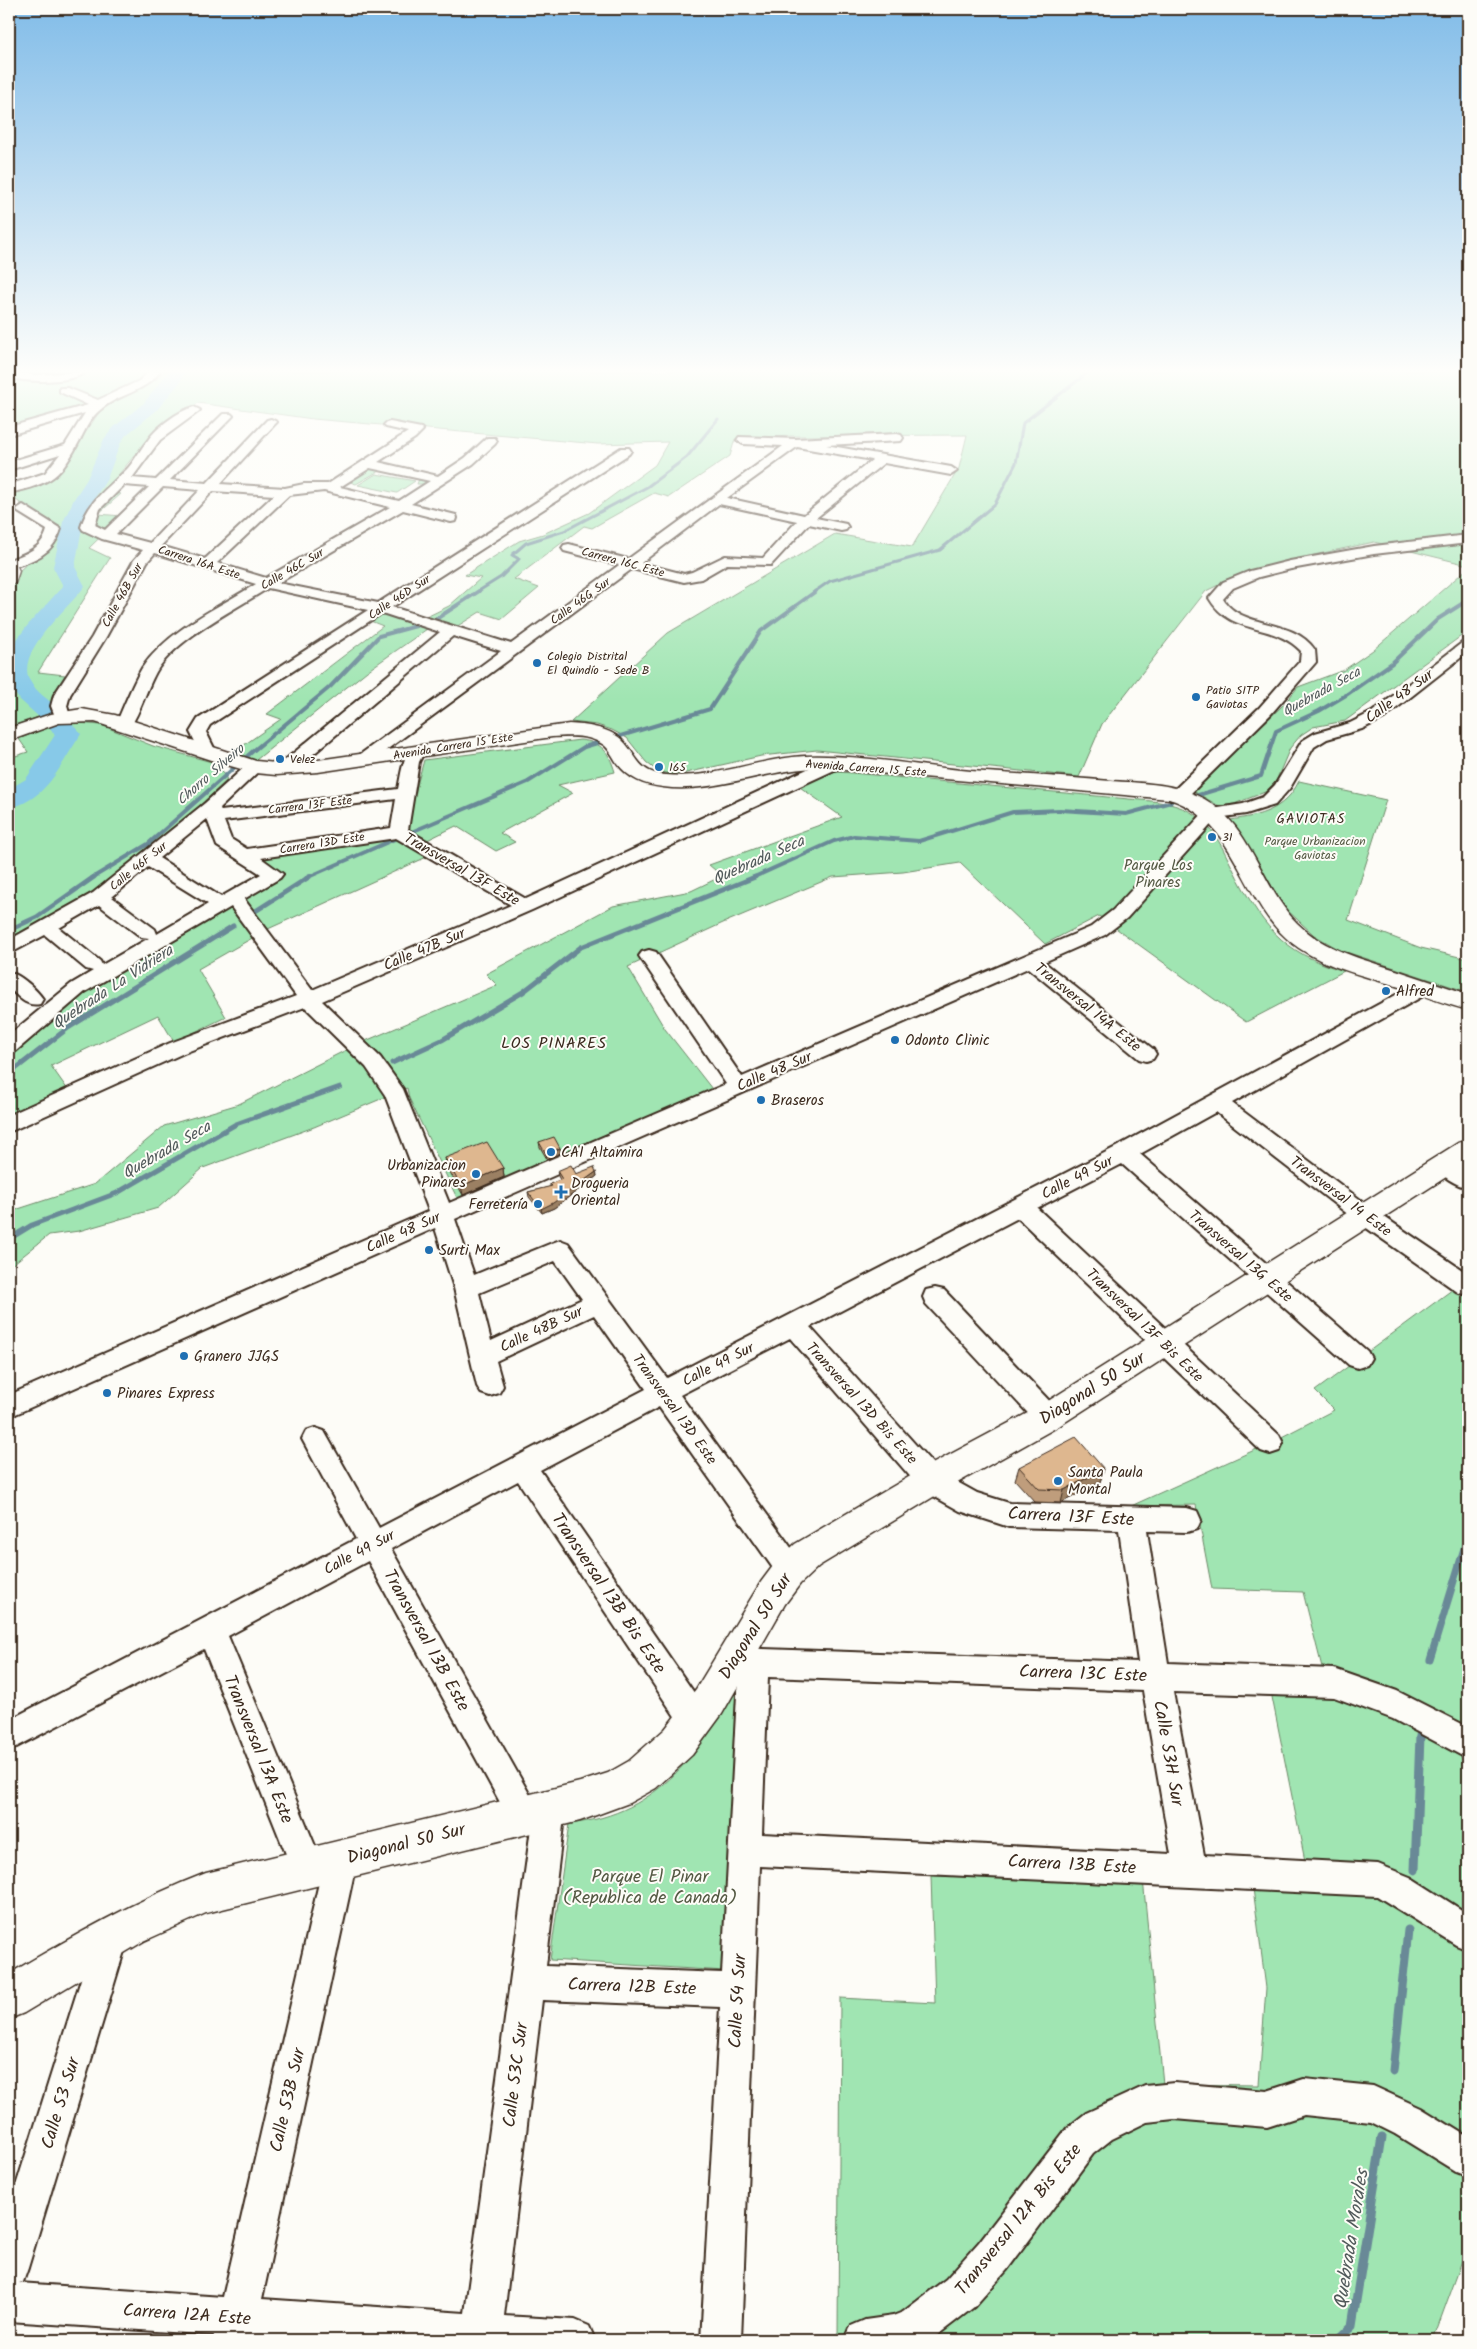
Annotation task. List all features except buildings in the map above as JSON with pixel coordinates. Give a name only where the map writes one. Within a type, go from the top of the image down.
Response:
[{"type":"main road","points":[[9,565],[11,571],[9,578]]},
{"type":"main road","name":"Avenida Carrera 15 Este","points":[[9,735],[62,716],[88,714],[251,766],[285,769],[416,752],[552,731],[581,731],[608,740],[633,769],[648,778],[664,782],[694,782],[790,763],[835,763],[952,775],[1141,789],[1178,796],[1191,801],[1212,814],[1233,840],[1275,911],[1298,936],[1320,951],[1347,963],[1468,1002]]},
{"type":"main road","name":"Diagonal 50 Sur","points":[[9,1998],[158,1912],[206,1893],[601,1795],[621,1787],[644,1774],[667,1753],[743,1662],[777,1584],[790,1569],[822,1545],[1048,1417],[1366,1216],[1461,1165]]},
{"type":"street","points":[[9,489],[35,481]]},
{"type":"street","points":[[122,481],[285,492],[311,487],[330,488],[451,518]]},
{"type":"street","name":"Carrera 16A Este","points":[[122,481],[97,505],[88,520],[88,527],[107,536],[152,547],[266,584],[291,591],[380,608],[513,650]]},
{"type":"street","points":[[107,536],[163,481]]},
{"type":"street","name":"Calle 46B Sur","points":[[62,716],[59,706],[62,695],[99,637],[136,567],[152,547],[218,481]]},
{"type":"street","points":[[330,488],[342,481]]},
{"type":"street","name":"Calle 46C Sur","points":[[124,724],[149,670],[164,652],[195,627],[440,481]]},
{"type":"street","name":"Calle 46D Sur","points":[[218,756],[198,732],[204,722],[579,481]]},
{"type":"street","name":"Calle 46G Sur","points":[[364,759],[744,481]]},
{"type":"street","points":[[807,519],[854,481]]},
{"type":"street","points":[[208,564],[285,492]]},
{"type":"street","points":[[717,500],[841,527]]},
{"type":"street","points":[[9,565],[39,553],[48,544],[53,535],[54,529],[23,509]]},
{"type":"street","name":"Carrera 16C Este","points":[[569,548],[631,563],[677,577],[696,576],[725,560],[739,559],[757,563],[770,560],[807,519]]},
{"type":"street","points":[[502,531],[518,535]]},
{"type":"street","points":[[1178,796],[1258,718],[1308,662],[1308,650],[1298,639],[1273,628],[1232,616],[1220,608],[1216,598],[1222,589],[1247,578],[1322,557],[1468,539]]},
{"type":"street","points":[[285,769],[450,631]]},
{"type":"street","name":"Calle 48 Sur","points":[[9,1406],[738,1086],[1084,938],[1110,924],[1212,814],[1246,809],[1269,801],[1279,793],[1308,744],[1321,736],[1356,726],[1378,716],[1468,645]]},
{"type":"street","points":[[399,832],[411,762],[416,752]]},
{"type":"street","name":"Calle 47B Sur","points":[[9,1124],[178,1048],[308,999],[525,906],[835,763]]},
{"type":"street","name":"Calle 46F Sur","points":[[9,948],[48,928],[100,897],[147,859],[212,812],[251,766]]},
{"type":"street","name":"Carrera 13F Este","points":[[212,812],[406,793]]},
{"type":"street","points":[[9,1046],[78,988],[274,874],[224,842],[212,812]]},
{"type":"street","name":"Transversal 13F Este","points":[[399,832],[525,906]]},
{"type":"street","name":"Carrera 13D Este","points":[[244,855],[399,832]]},
{"type":"street","points":[[147,859],[228,901],[308,999],[373,1062],[387,1080],[397,1099],[442,1215],[466,1288],[490,1386]]},
{"type":"street","points":[[100,897],[148,933]]},
{"type":"street","points":[[48,928],[93,965]]},
{"type":"street","points":[[649,956],[738,1086]]},
{"type":"street","name":"Transversal 14A Este","points":[[1030,960],[1146,1054]]},
{"type":"street","points":[[9,978],[33,999]]},
{"type":"street","name":"Calle 49 Sur","points":[[9,1736],[663,1392],[1124,1153],[1425,987]]},
{"type":"street","name":"Transversal 14 Este","points":[[1217,1102],[1366,1216],[1468,1286]]},
{"type":"street","name":"Transversal 13G Este","points":[[1124,1153],[1358,1358]]},
{"type":"street","name":"Transversal 13F Bis Este","points":[[1021,1207],[1270,1444]]},
{"type":"street","name":"Transversal 13D Este","points":[[466,1288],[560,1249],[790,1569]]},
{"type":"street","points":[[935,1296],[1048,1417]]},
{"type":"street","name":"Calle 48B Sur","points":[[483,1356],[598,1302]]},
{"type":"street","name":"Transversal 13D Bis Este","points":[[793,1325],[932,1481]]},
{"type":"street","name":"Transversal 13B Este","points":[[315,1439],[373,1545],[537,1812]]},
{"type":"street","name":"Transversal 13B Bis Este","points":[[523,1466],[695,1720]]},
{"type":"street","name":"Carrera 13F Este","points":[[932,1481],[970,1503],[1009,1515],[1187,1520]]},
{"type":"street","name":"Calle 53H Sur","points":[[1131,1519],[1155,1676],[1190,1869]]},
{"type":"street","name":"Transversal 13A Este","points":[[211,1630],[324,1863]]},
{"type":"street","name":"Carrera 13C Este","points":[[743,1662],[1334,1683],[1380,1697],[1426,1719],[1468,1744]]},
{"type":"street","name":"Calle 54 Sur","points":[[720,2340],[745,1849],[743,1662]]},
{"type":"street","name":"Calle 53C Sur","points":[[481,2337],[527,1982],[537,1812]]},
{"type":"street","name":"Carrera 13B Este","points":[[745,1849],[1190,1869],[1378,1880],[1398,1889],[1468,1933]]},
{"type":"street","name":"Calle 53B Sur","points":[[235,2329],[324,1863]]},
{"type":"street","name":"Calle 53 Sur","points":[[9,2268],[111,1938]]},
{"type":"street","name":"Carrera 12B Este","points":[[527,1982],[737,1991]]},
{"type":"street","name":"Transversal 12A Bis Este","points":[[864,2340],[894,2336],[917,2326],[960,2293],[993,2256],[1080,2141],[1099,2126],[1145,2104],[1174,2101],[1267,2109],[1304,2097],[1373,2104],[1408,2120],[1468,2158]]},
{"type":"street","name":"Carrera 12A Este","points":[[9,2302],[235,2329],[575,2340]]},
{"type":"green space","points":[[45,481],[114,481],[105,491],[121,494],[98,514],[122,516],[89,548],[110,558],[38,672],[65,675],[52,695],[55,710],[9,729],[9,586],[20,570],[62,533],[9,495],[9,492]]},
{"type":"green space","points":[[348,481],[362,481],[356,484]]},
{"type":"green space","points":[[365,481],[415,481],[397,493],[358,485]]},
{"type":"green space","points":[[418,481],[431,481],[429,484],[417,484]]},
{"type":"green space","points":[[634,481],[693,481],[669,497],[654,493],[592,528],[584,526],[514,579],[539,588],[502,619],[480,612],[456,627],[437,622],[367,671],[256,760],[234,752],[281,719],[267,714],[383,626],[368,620],[378,613],[414,623],[449,606],[481,578],[465,575],[519,541],[543,534],[589,513]]},
{"type":"green space","points":[[951,481],[1468,481],[1468,565],[1374,542],[1243,573],[1206,591],[1102,724],[1079,777],[817,750],[761,756],[686,773],[670,774],[657,771],[646,762],[627,738],[612,730],[597,725],[571,722],[668,633],[835,534],[912,547]]},
{"type":"green space","points":[[1468,568],[1468,631],[1345,721],[1313,727],[1301,735],[1290,748],[1276,781],[1265,792],[1234,804],[1219,806],[1193,791],[1284,704],[1298,687],[1344,670],[1373,650]]},
{"type":"green space","points":[[67,722],[101,725],[153,746],[219,764],[227,780],[167,836],[87,898],[9,942],[9,758],[28,752],[19,739],[54,724]]},
{"type":"green space","points":[[580,740],[594,743],[604,749],[615,772],[558,785],[573,793],[500,833],[515,842],[496,851],[456,826],[415,846],[429,856],[268,929],[198,969],[226,1017],[174,1042],[158,1015],[51,1066],[68,1090],[9,1117],[9,1057],[80,994],[165,947],[282,874],[259,857],[404,832],[424,760]]},
{"type":"green space","name":"Parque Los Pinares","points":[[830,771],[1147,801],[1183,808],[1204,822],[1214,834],[1253,905],[1275,933],[1288,945],[1304,955],[1344,971],[1246,1022],[1099,916],[1045,944],[960,863],[903,872],[833,877],[723,923],[628,967],[665,1029],[712,1089],[458,1200],[409,1098],[407,1088],[314,1127],[203,1168],[158,1208],[79,1231],[49,1235],[9,1267],[9,1212],[95,1184],[164,1126],[239,1104],[356,1045],[497,985],[486,974],[613,906],[691,891],[722,876],[709,865],[842,817],[797,785]]},
{"type":"green space","name":"Parque Urbanizacion Gaviotas","points":[[1299,781],[1386,800],[1348,920],[1421,948],[1468,959],[1468,992],[1340,950],[1314,935],[1287,910],[1230,820],[1261,814],[1279,805],[1287,799]]},
{"type":"green space","points":[[1468,1278],[1468,2244],[1433,2340],[838,2340],[840,1998],[935,2003],[931,1876],[1143,1879],[1163,2084],[1259,2085],[1266,1988],[1251,1873],[1308,1876],[1271,1692],[1328,1691],[1303,1592],[1212,1589],[1196,1505],[1131,1506],[1270,1443],[1334,1410],[1315,1391]]},
{"type":"green space","name":"Parque El Pinar (Republica de Canada)","points":[[744,1678],[725,1971],[550,1960],[569,1824],[602,1818],[630,1807],[654,1792],[693,1753]]},
{"type":"waterway","points":[[49,713],[27,694],[17,680],[14,669],[17,656],[24,643],[74,586],[64,567],[73,522],[84,499],[96,481]]},
{"type":"waterway","name":"Chorro Silveiro","points":[[477,592],[501,577],[519,559],[512,555],[526,543],[564,531],[656,481]]},
{"type":"waterway","points":[[814,592],[830,581],[940,550],[995,504],[1007,481]]},
{"type":"waterway","name":"Chorro Silveiro","points":[[433,621],[479,591]]},
{"type":"waterway","points":[[409,833],[528,782],[584,747],[710,709],[761,631],[816,591]]},
{"type":"waterway","name":"Quebrada Seca","points":[[1195,796],[1261,776],[1276,731],[1319,711],[1346,695],[1392,663],[1438,619],[1468,600]]},
{"type":"waterway","name":"Chorro Silveiro","points":[[92,878],[148,844],[253,751],[330,687],[379,636],[416,626]]},
{"type":"waterway","points":[[9,800],[36,784],[68,734],[58,723]]},
{"type":"waterway","name":"Quebrada Seca","points":[[752,878],[834,841],[854,836],[919,841],[1013,812],[1060,810],[1126,814],[1171,802]]},
{"type":"waterway","name":"Quebrada La Vidriera","points":[[306,878],[397,838]]},
{"type":"waterway","name":"Chorro Silveiro","points":[[9,930],[37,917],[94,877]]},
{"type":"waterway","name":"Quebrada La Vidriera","points":[[254,912],[309,877]]},
{"type":"waterway","name":"Quebrada Seca","points":[[392,1063],[442,1040],[523,992],[581,947],[755,877]]},
{"type":"waterway","name":"Quebrada La Vidriera","points":[[9,1074],[68,1028],[233,926]]},
{"type":"waterway","name":"Quebrada Seca","points":[[9,1239],[32,1225],[117,1193],[236,1124],[340,1087]]},
{"type":"waterway","name":"Quebrada Morales","points":[[1430,1660],[1468,1535]]},
{"type":"waterway","name":"Quebrada Morales","points":[[1415,1870],[1420,1736]]},
{"type":"waterway","name":"Quebrada Morales","points":[[1393,2071],[1408,1930]]},
{"type":"waterway","name":"Quebrada Morales","points":[[1337,2340],[1352,2326],[1382,2137]]},
{"type":"place","name":"Colegio Distrital El Quindío - Sede B","points":[[537,663]]},
{"type":"place","name":"Patio SITP Gaviotas","points":[[1196,697]]},
{"type":"place","name":"Velez","points":[[280,759]]},
{"type":"place","name":"165","points":[[659,767]]},
{"type":"place","name":"31","points":[[1212,837]]},
{"type":"place","name":"Alfred","points":[[1386,991]]},
{"type":"place","name":"Odonto Clinic","points":[[895,1040]]},
{"type":"place","name":"Braseros","points":[[761,1100]]},
{"type":"place","name":"CAI Altamira","points":[[551,1152]]},
{"type":"place","name":"Urbanizacion Pinares","points":[[476,1174]]},
{"type":"place","name":"Drogueria Oriental","points":[[561,1192]]},
{"type":"place","name":"Ferretería","points":[[538,1204]]},
{"type":"place","name":"Surti Max","points":[[429,1250]]},
{"type":"place","name":"Granero JJGS","points":[[184,1356]]},
{"type":"place","name":"Pinares Express","points":[[107,1393]]},
{"type":"place","name":"Santa Paula Montal","points":[[1058,1481]]},
{"type":"district","name":"GAVIOTAS","points":[[1311,818]]},
{"type":"district","name":"LOS PINARES","points":[[554,1042]]}]
